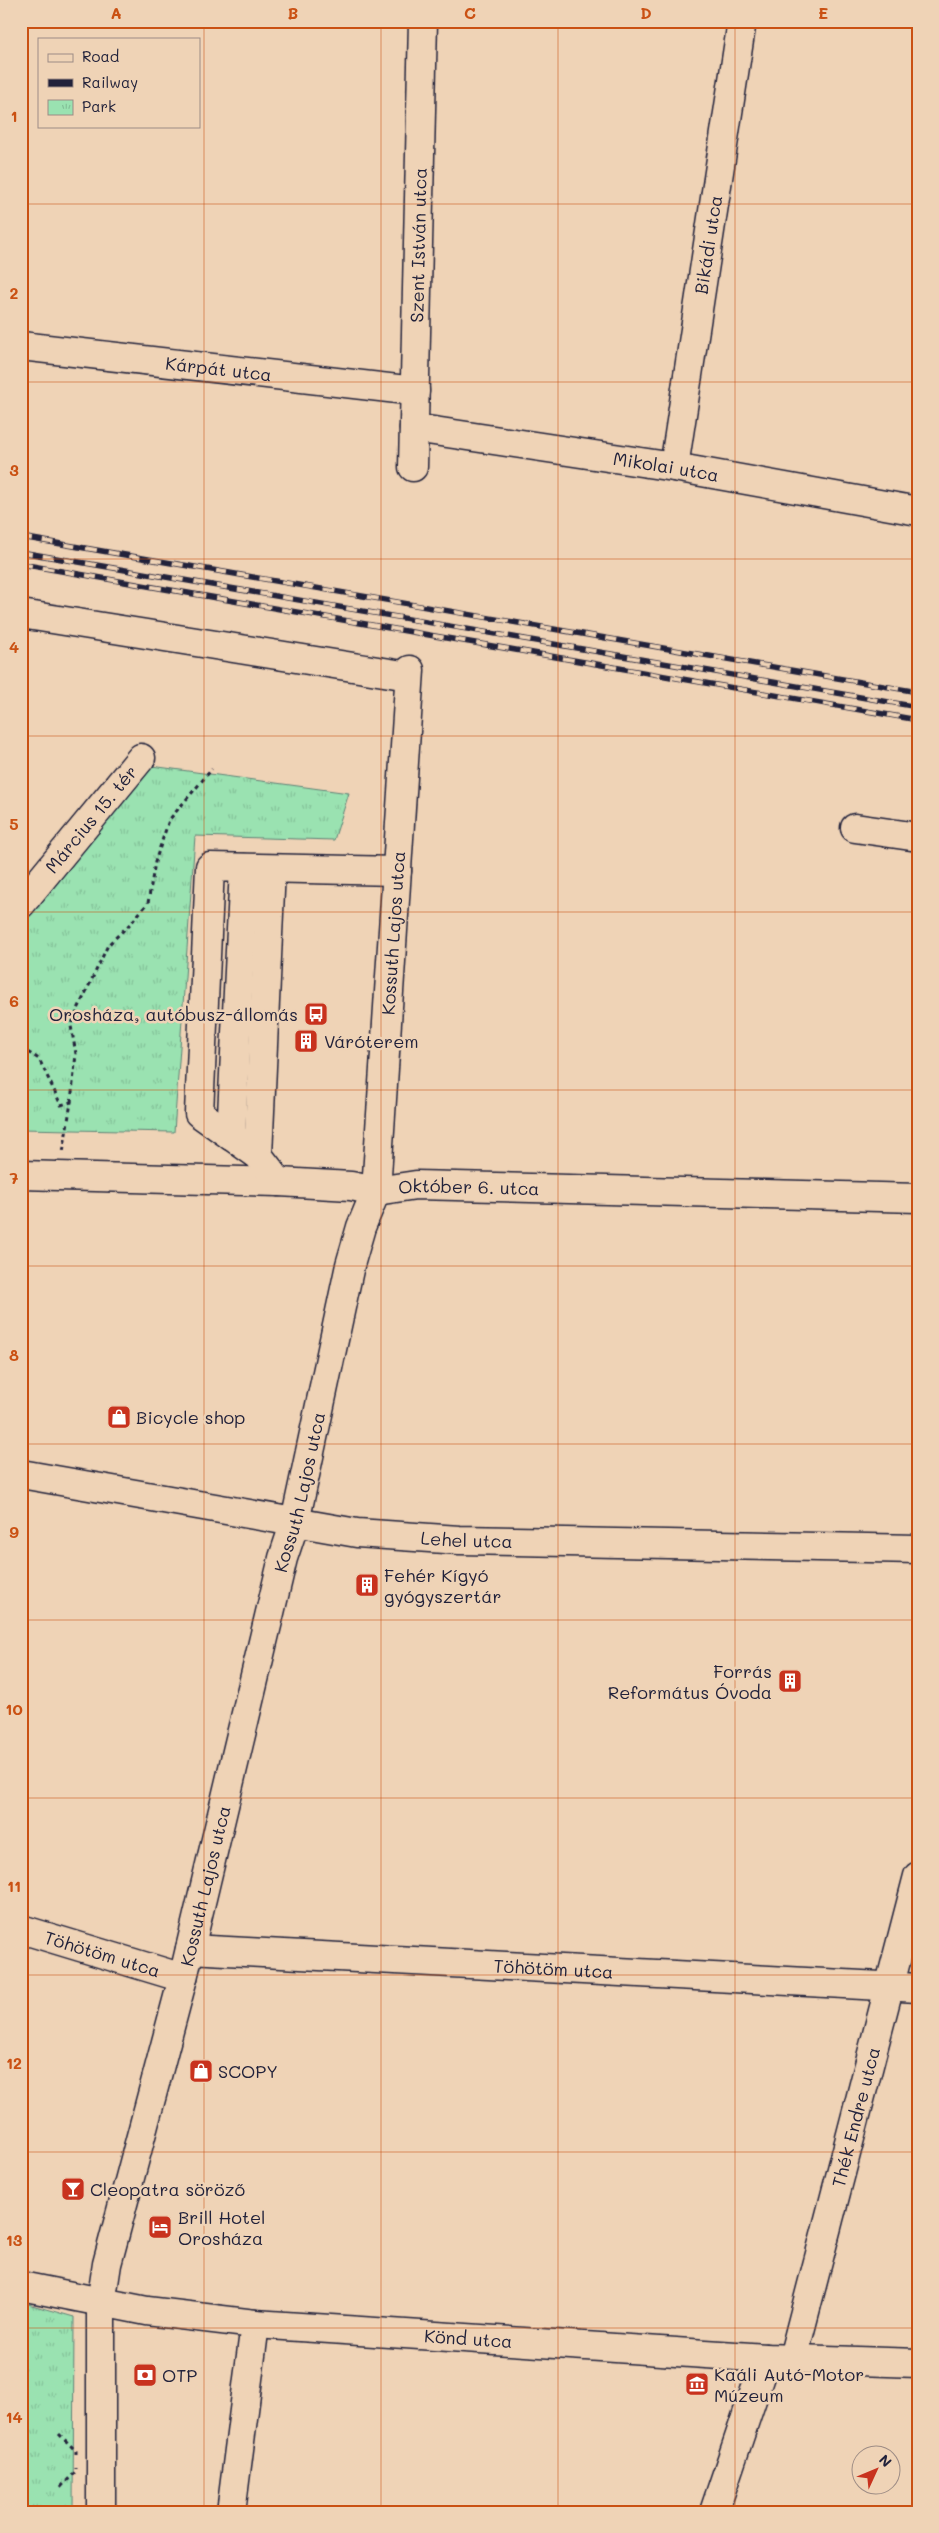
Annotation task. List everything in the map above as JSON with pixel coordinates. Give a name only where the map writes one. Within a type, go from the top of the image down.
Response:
[{"type":"street","name":"Szent István utca","points":[[413,467],[423,21]]},
{"type":"street","name":"Bikádi utca","points":[[674,467],[742,21]]},
{"type":"street","name":"Kárpát utca","points":[[21,346],[415,391]]},
{"type":"street","name":"Mikolai utca","points":[[414,428],[674,467],[918,511]]},
{"type":"street","name":"Kossuth Lajos utca","points":[[21,614],[410,673],[376,1191],[361,1227],[350,1265],[295,1522],[283,1558],[183,1978],[107,2264],[100,2303],[101,2512]]},
{"type":"street","name":"Március 15. tér","points":[[21,904],[141,758]]},
{"type":"street","points":[[855,828],[918,837]]},
{"type":"street","points":[[279,1182],[258,1155],[231,1136],[244,868],[397,872]]},
{"type":"street","points":[[258,1155],[271,869]]},
{"type":"street","name":"Október 6. utca","points":[[21,1175],[279,1182],[351,1186],[376,1191],[416,1185],[918,1198]]},
{"type":"street","name":"Lehel utca","points":[[21,1474],[357,1533],[459,1540],[918,1549]]},
{"type":"street","name":"Thék Endre utca","points":[[793,2358],[918,1876]]},
{"type":"street","name":"Töhötöm utca","points":[[21,1929],[183,1978]]},
{"type":"street","name":"Töhötöm utca","points":[[190,1949],[889,1988],[918,1988]]},
{"type":"street","name":"Könd utca","points":[[21,2286],[147,2311],[256,2324],[766,2358],[918,2363]]},
{"type":"street","points":[[231,2512],[256,2324]]},
{"type":"street","points":[[714,2512],[766,2358]]},
{"type":"path","points":[[60,1176],[76,1054],[71,1026],[108,945],[148,903],[155,862],[169,820],[212,769]]},
{"type":"path","points":[[21,1048],[39,1059],[61,1105],[71,1102]]},
{"type":"path","points":[[59,2434],[76,2451],[76,2471],[61,2487]]},
{"type":"green space","points":[[144,765],[349,793],[334,840],[195,836],[174,1132],[21,1129],[21,913]]},
{"type":"green space","points":[[21,2302],[74,2317],[73,2512],[21,2512]]},
{"type":"railway","points":[[21,537],[918,692]]},
{"type":"railway","points":[[21,552],[918,707]]},
{"type":"railway","points":[[21,564],[918,720]]},
{"type":"place","name":"Orosháza, autóbusz-állomás","points":[[316,1014]]},
{"type":"place","name":"Váróterem","points":[[306,1041]]},
{"type":"place","name":"Bicycle shop","points":[[119,1417]]},
{"type":"place","name":"Fehér Kígyó gyógyszertár","points":[[367,1585]]},
{"type":"place","name":"Forrás Református Óvoda","points":[[790,1681]]},
{"type":"place","name":"SCOPY","points":[[201,2071]]},
{"type":"place","name":"Cleopatra söröző","points":[[73,2189]]},
{"type":"place","name":"Brill Hotel Orosháza","points":[[160,2227]]},
{"type":"place","name":"OTP","points":[[145,2375]]},
{"type":"place","name":"Kaáli Autó-Motor Múzeum","points":[[697,2384]]}]
